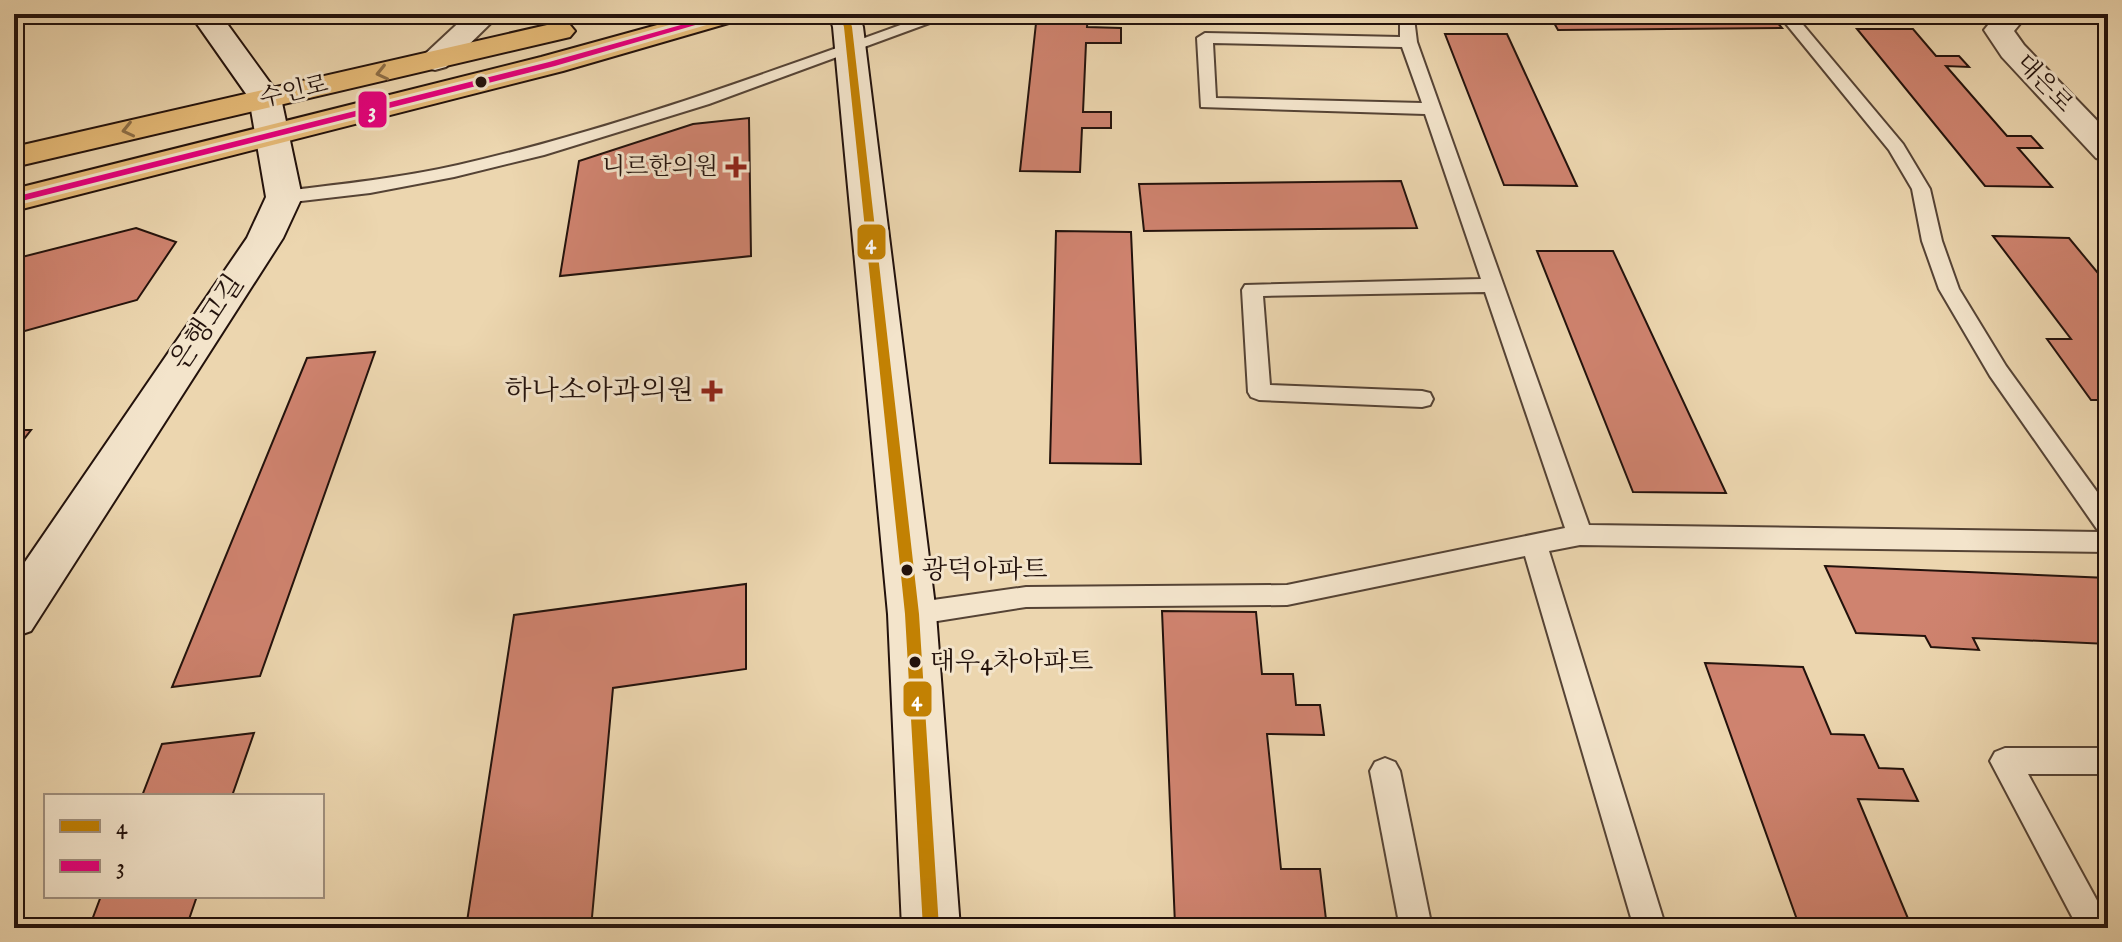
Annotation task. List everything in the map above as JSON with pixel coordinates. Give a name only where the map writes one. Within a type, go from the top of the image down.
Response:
[{"type":"main road","name":"수인로","points":[[14,200],[435,61],[620,14]]},
{"type":"main road","name":"수인로","points":[[14,157],[269,116],[552,64],[729,14]]},
{"type":"street","points":[[205,14],[269,116],[284,197]]},
{"type":"street","points":[[435,61],[485,14]]},
{"type":"street","name":"대은로","points":[[2013,14],[1999,30],[2013,51],[2108,151]]},
{"type":"street","points":[[847,31],[912,614],[931,928]]},
{"type":"street","name":"은행고길","points":[[14,617],[265,238],[284,197]]},
{"type":"lane","points":[[284,197],[383,185],[549,149],[770,79],[847,31],[946,14]]},
{"type":"lane","points":[[1409,14],[1406,17],[1409,42],[1580,535]]},
{"type":"lane","points":[[1786,14],[1897,148],[1921,189],[1932,241],[1949,289],[1998,371],[2108,526]]},
{"type":"lane","points":[[1409,42],[1205,38],[1207,103],[1433,109]]},
{"type":"lane","points":[[1422,399],[1259,392],[1252,290],[1493,285]]},
{"type":"lane","points":[[912,614],[1026,597],[1287,595],[1580,535],[2108,542]]},
{"type":"lane","points":[[1534,545],[1650,928]]},
{"type":"lane","points":[[2095,928],[2005,761],[2108,761]]},
{"type":"lane","points":[[1385,771],[1416,928]]},
{"type":"building","points":[[1037,14],[1088,14],[1087,27],[1121,28],[1121,43],[1086,43],[1083,112],[1111,112],[1111,128],[1082,128],[1080,172],[1020,171]]},
{"type":"building","points":[[1549,14],[1770,14],[1782,28],[1558,30]]},
{"type":"building","points":[[1857,29],[1913,29],[1936,56],[1959,56],[1969,67],[1946,66],[2007,136],[2031,136],[2042,148],[2018,148],[2052,187],[1985,186]]},
{"type":"building","points":[[1445,34],[1507,34],[1577,186],[1504,185]]},
{"type":"building","points":[[749,118],[751,256],[560,276],[579,161],[693,124]]},
{"type":"building","points":[[1401,181],[1417,228],[1144,231],[1139,184]]},
{"type":"building","points":[[136,228],[176,242],[137,300],[14,334],[14,259]]},
{"type":"building","points":[[1056,231],[1131,232],[1141,464],[1050,463]]},
{"type":"building","points":[[1993,236],[2069,238],[2102,278],[2108,278],[2108,410],[2101,400],[2091,400],[2047,339],[2071,339]]},
{"type":"building","points":[[1537,251],[1613,251],[1726,493],[1633,492]]},
{"type":"building","points":[[375,352],[260,676],[172,687],[307,358]]},
{"type":"building","points":[[14,430],[31,430],[14,452]]},
{"type":"building","points":[[1825,566],[2108,578],[2108,644],[1973,638],[1979,650],[1931,647],[1925,636],[1856,633]]},
{"type":"building","points":[[746,584],[746,669],[613,688],[591,928],[466,928],[514,615]]},
{"type":"building","points":[[1162,611],[1256,612],[1262,674],[1293,674],[1296,705],[1320,705],[1324,735],[1267,734],[1281,869],[1320,869],[1327,928],[1143,928],[1143,924],[1175,925]]},
{"type":"building","points":[[1705,663],[1803,667],[1831,734],[1864,735],[1879,768],[1903,769],[1918,801],[1858,799],[1912,928],[1800,928]]},
{"type":"building","points":[[254,733],[233,794],[143,794],[162,744]]},
{"type":"building","points":[[100,898],[196,898],[186,928],[89,928]]},
{"type":"transit line","name":"3","points":[[14,200],[552,64],[729,14]]},
{"type":"transit line","name":"4","points":[[844,14],[848,27],[912,614],[931,928]]},
{"type":"place","name":"니르한의원","points":[[736,167]]},
{"type":"place","name":"하나소아과의원","points":[[712,391]]},
{"type":"place","name":"광덕아파트","points":[[907,570]]},
{"type":"place","name":"대우4차아파트","points":[[915,662]]}]
